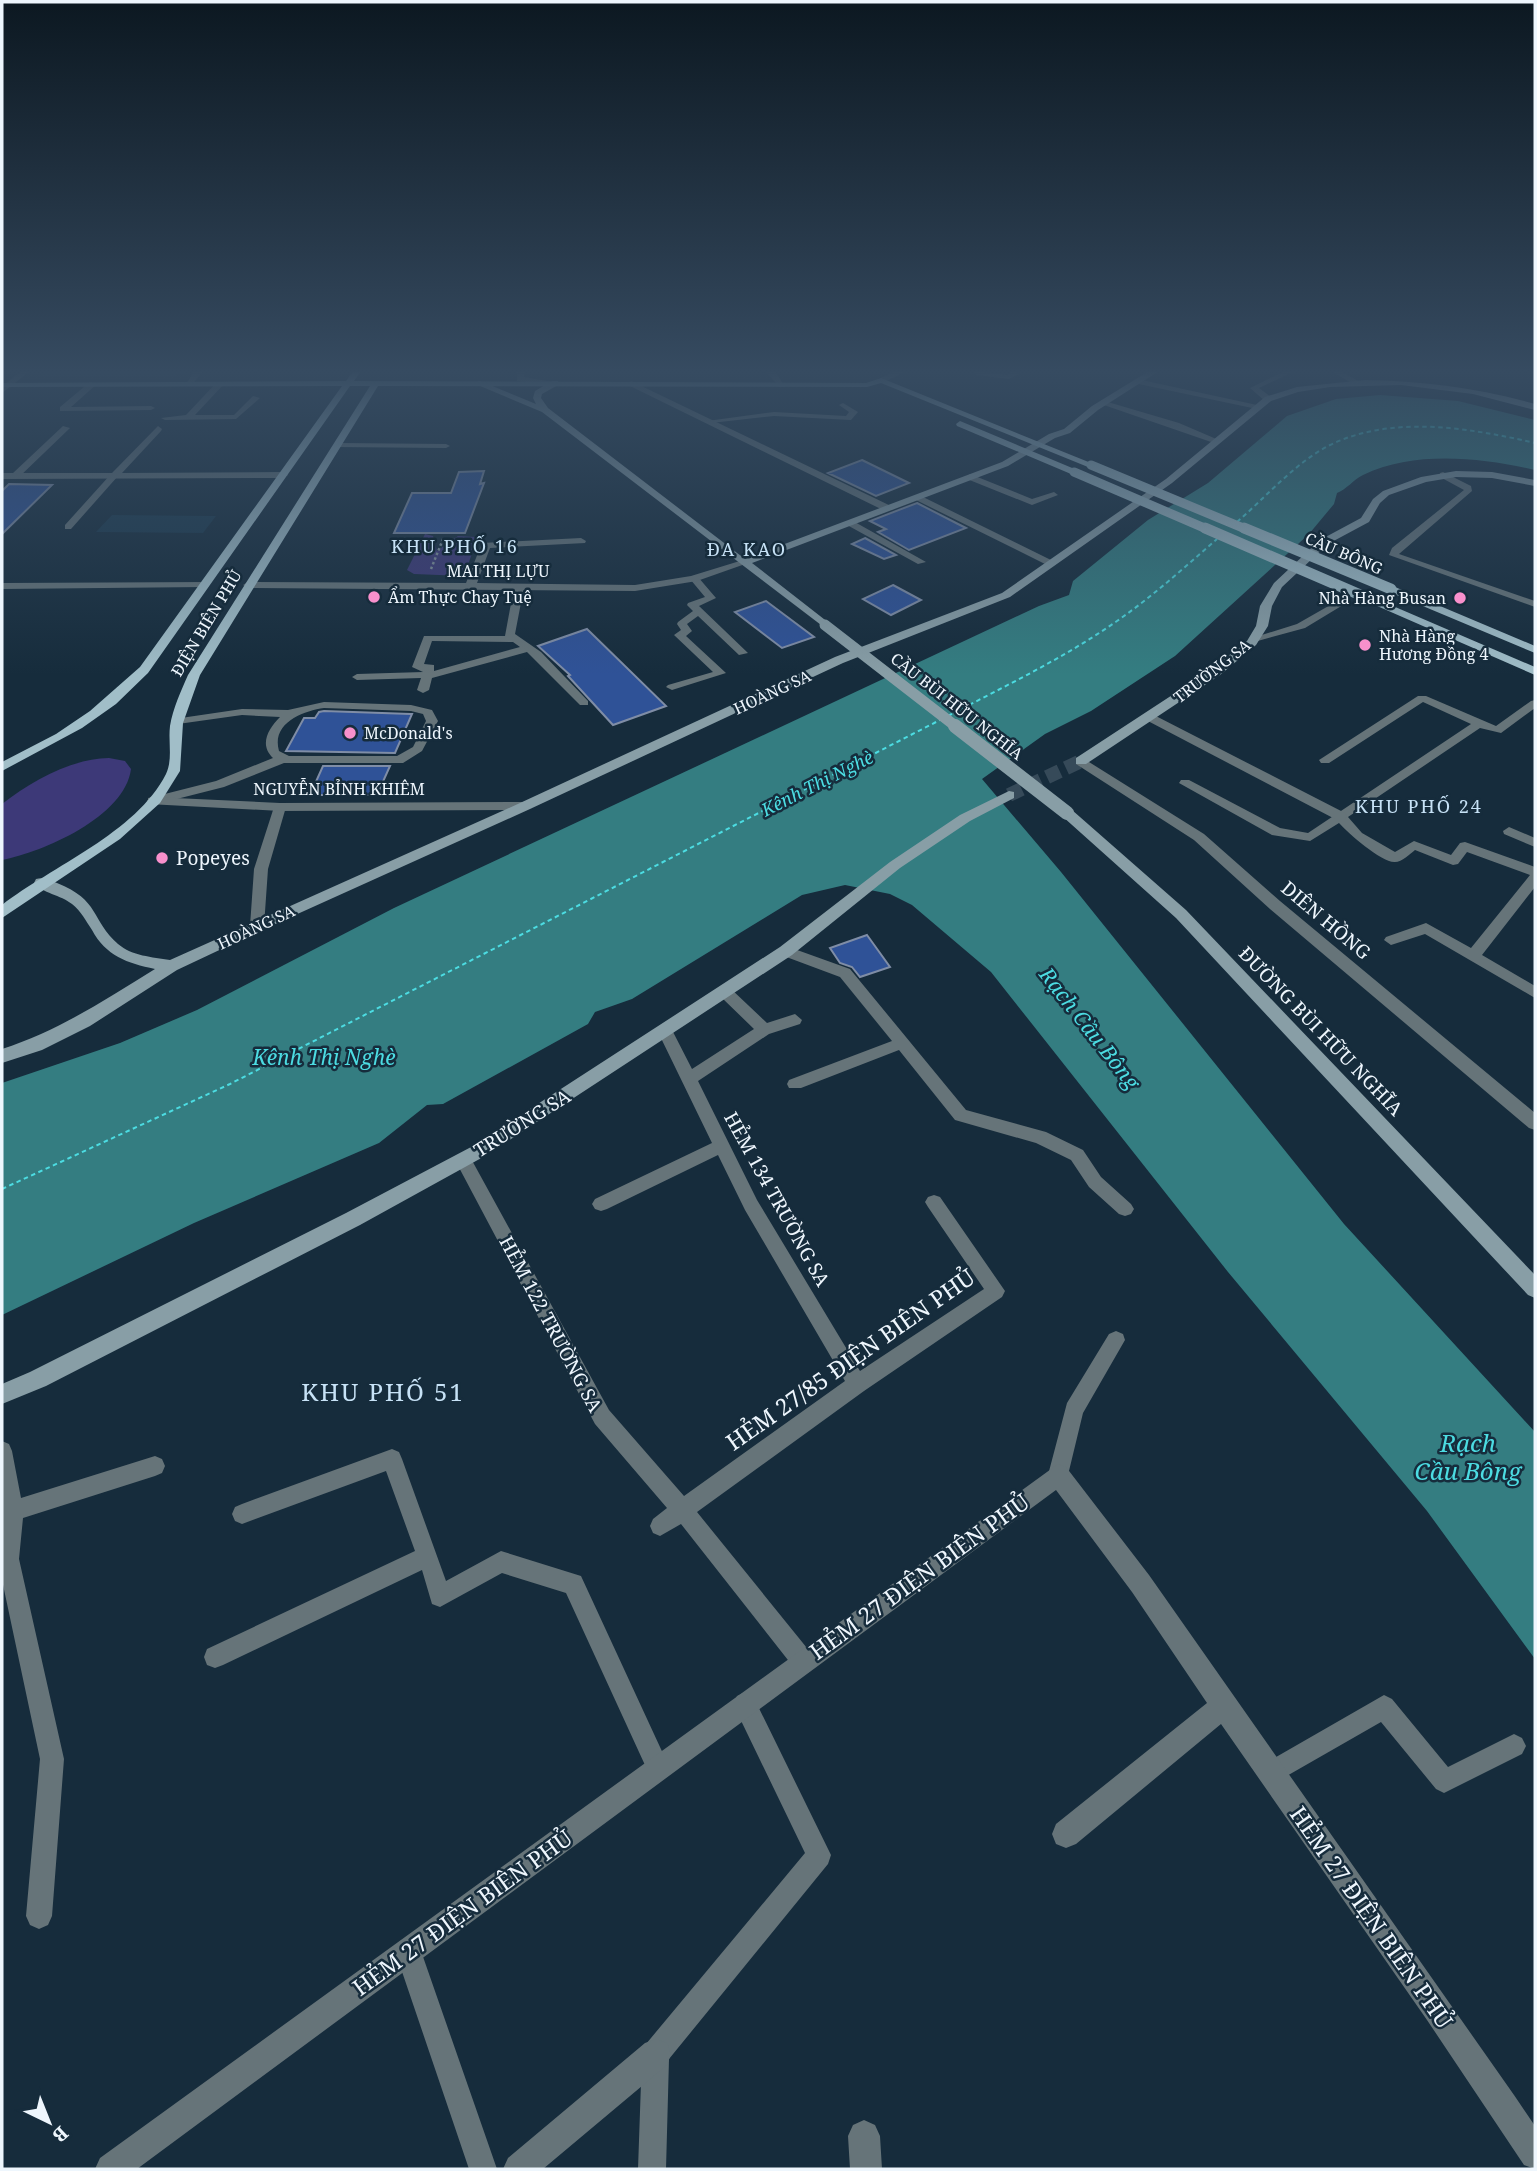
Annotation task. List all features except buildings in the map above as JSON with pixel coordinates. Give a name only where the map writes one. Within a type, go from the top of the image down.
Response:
[{"type":"main road","name":"ÐIỆN BIÊN PHỦ","points":[[2,767],[62,736],[116,699],[144,670],[285,472]]},
{"type":"main road","name":"ÐIỆN BIÊN PHỦ","points":[[2,914],[41,883],[106,843],[141,815],[153,801],[176,766],[178,721],[194,675],[248,585],[321,472]]},
{"type":"main road","name":"CẦU BÔNG","points":[[1075,472],[1535,671]]},
{"type":"main road","name":"CẦU BÔNG","points":[[1109,472],[1535,650]]},
{"type":"street","points":[[114,476],[117,472]]},
{"type":"street","name":"CẦU BÙI HỮU NGHĨA","points":[[626,472],[1067,813]]},
{"type":"street","points":[[814,472],[888,509]]},
{"type":"street","points":[[743,563],[981,472]]},
{"type":"street","name":"HOÀNG SA","points":[[2,1056],[36,1045],[84,1022],[171,966],[257,926],[839,660],[1006,595],[1179,472]]},
{"type":"street","points":[[2,477],[283,475]]},
{"type":"street","name":"TRƯỜNG SA","points":[[1081,761],[1216,672],[1254,639],[1262,626],[1266,606],[1278,585],[1324,542],[1365,520],[1376,502],[1386,493],[1404,484],[1443,475],[1492,475],[1535,484]]},
{"type":"street","points":[[471,586],[486,545],[581,541]]},
{"type":"street","name":"MAI THỊ LỰU","points":[[248,585],[635,588],[695,579],[743,563]]},
{"type":"street","points":[[2,586],[205,584]]},
{"type":"street","points":[[1150,718],[1340,816]]},
{"type":"street","name":"DIÊN HỒNG","points":[[1081,761],[1199,837],[1285,914],[1535,1123]]},
{"type":"street","name":"TRƯỜNG SA","points":[[2,1394],[329,1232],[463,1160],[666,1032],[786,951],[895,865],[965,818],[1009,795]]},
{"type":"street","name":"NGUYỄN BỈNH KHIÊM","points":[[153,801],[281,807],[524,806]]},
{"type":"street","name":"ĐƯỜNG BÙI HỮU NGHĨA","points":[[1067,813],[1181,914],[1535,1289]]},
{"type":"street","points":[[41,883],[69,894],[82,903],[101,934],[116,951],[138,960],[171,966]]},
{"type":"street","name":"HẺM 27 ĐIỆN BIÊN PHỦ","points":[[111,2169],[1058,1475],[1107,1534],[1270,1773],[1491,2086],[1535,2154]]},
{"type":"street","points":[[1066,1834],[1224,1705]]},
{"type":"street","points":[[519,2169],[656,2054]]},
{"type":"street","points":[[864,2136],[866,2169]]},
{"type":"lane","points":[[15,476],[19,472]]},
{"type":"lane","points":[[1443,475],[1468,488],[1468,491],[1395,550],[1394,555],[1535,604]]},
{"type":"lane","points":[[68,527],[114,476]]},
{"type":"lane","points":[[970,477],[1032,502],[1054,495]]},
{"type":"lane","points":[[919,498],[1050,563]]},
{"type":"lane","points":[[850,523],[920,562]]},
{"type":"lane","points":[[695,579],[711,598],[692,605],[743,653]]},
{"type":"lane","points":[[519,587],[510,635],[529,648],[584,703]]},
{"type":"lane","points":[[1254,639],[1301,626],[1339,603]]},
{"type":"lane","points":[[673,687],[721,673],[679,635],[687,631],[682,624],[698,613]]},
{"type":"lane","points":[[423,690],[430,667],[417,667],[428,638],[514,639]]},
{"type":"lane","points":[[357,677],[429,675],[529,648]]},
{"type":"lane","points":[[1325,760],[1422,698],[1497,732],[1535,703]]},
{"type":"lane","points":[[153,801],[220,784],[282,759],[399,760],[418,749],[432,721],[428,712],[411,708],[324,705],[292,713],[242,712],[178,721]]},
{"type":"lane","points":[[282,759],[271,752],[270,741],[280,723],[292,713]]},
{"type":"lane","points":[[1185,783],[1277,832],[1310,837],[1479,724]]},
{"type":"lane","points":[[257,926],[261,869],[281,807]]},
{"type":"lane","points":[[1340,816],[1357,836],[1395,858],[1414,845],[1453,861],[1465,846],[1535,875],[1474,955]]},
{"type":"lane","points":[[1509,831],[1535,842]]},
{"type":"lane","points":[[1391,940],[1426,928],[1535,993]]},
{"type":"lane","points":[[786,951],[845,972],[961,1115],[1041,1137],[1077,1155],[1095,1182],[1125,1209]]},
{"type":"lane","points":[[725,992],[764,1030]]},
{"type":"lane","points":[[689,1079],[764,1030],[795,1020]]},
{"type":"lane","name":"HẺM 134 TRƯỜNG SA","points":[[666,1032],[751,1205],[857,1384]]},
{"type":"lane","points":[[794,1084],[902,1043]]},
{"type":"lane","points":[[601,1204],[722,1146]]},
{"type":"lane","name":"HẺM 122 TRƯỜNG SA","points":[[463,1160],[602,1418],[682,1509]]},
{"type":"lane","name":"HẺM 27/85 ĐIỆN BIÊN PHỦ","points":[[660,1526],[857,1384],[996,1291],[934,1202]]},
{"type":"lane","points":[[1058,1475],[1074,1410],[1116,1340]]},
{"type":"lane","points":[[2,1451],[13,1511],[5,1560],[52,1759],[39,1916]]},
{"type":"lane","points":[[242,1514],[393,1459],[440,1596],[501,1562],[573,1584],[658,1768]]},
{"type":"lane","points":[[13,1511],[155,1466]]},
{"type":"lane","points":[[682,1509],[803,1661]]},
{"type":"lane","points":[[215,1657],[428,1556]]},
{"type":"lane","points":[[652,2169],[656,2054],[819,1855],[746,1704]]},
{"type":"lane","points":[[1270,1773],[1384,1707],[1444,1781],[1514,1746]]},
{"type":"lane","points":[[408,1951],[483,2169]]},
{"type":"path","points":[[424,586],[443,539]]},
{"type":"shaded area","points":[[112,515],[216,516],[203,533],[96,532]]},
{"type":"shaded area","points":[[425,534],[433,536],[437,551],[458,536],[475,537],[464,576],[414,574],[407,570]]},
{"type":"shaded area","points":[[109,758],[125,761],[131,769],[125,786],[114,802],[80,830],[39,849],[2,860],[2,804],[52,773],[80,762]]},
{"type":"water","name":"Kênh Thị Nghè","points":[[1221,472],[1370,472],[1337,493],[1334,504],[1309,534],[1175,656],[1091,711],[1045,734],[982,779],[1061,872],[1344,1224],[1535,1432],[1535,1659],[1427,1511],[1228,1272],[991,972],[912,905],[890,894],[845,885],[802,895],[632,999],[595,1012],[588,1024],[443,1104],[427,1105],[379,1143],[194,1223],[2,1315],[2,1083],[120,1043],[197,1010],[394,908],[1039,606],[1069,595],[1073,581],[1148,520]]},
{"type":"ferry route","points":[[1237,522],[1292,472]]},
{"type":"ferry route","points":[[948,716],[1034,671],[1117,621],[1217,539]]},
{"type":"ferry route","points":[[2,1189],[230,1084],[940,720]]},
{"type":"tunnel","points":[[1009,795],[1081,761]]},
{"type":"place","name":"Ẩm Thực Chay Tuệ","points":[[374,597]]},
{"type":"place","name":"Nhà Hàng Busan","points":[[1460,598]]},
{"type":"place","name":"Nhà Hàng Hương Đồng 4","points":[[1365,645]]},
{"type":"place","name":"McDonald's","points":[[350,733]]},
{"type":"place","name":"Popeyes","points":[[162,858]]},
{"type":"district","name":"KHU PHỐ 16","points":[[455,546]]},
{"type":"district","name":"ĐA KAO","points":[[747,549]]},
{"type":"district","name":"KHU PHỐ 24","points":[[1419,806]]},
{"type":"district","name":"KHU PHỐ 51","points":[[383,1391]]},
{"type":"water label","name":"Rạch Cầu Bông","points":[[1090,1028]]},
{"type":"water label","name":"Rạch Cầu Bông","points":[[1468,1456]]}]
